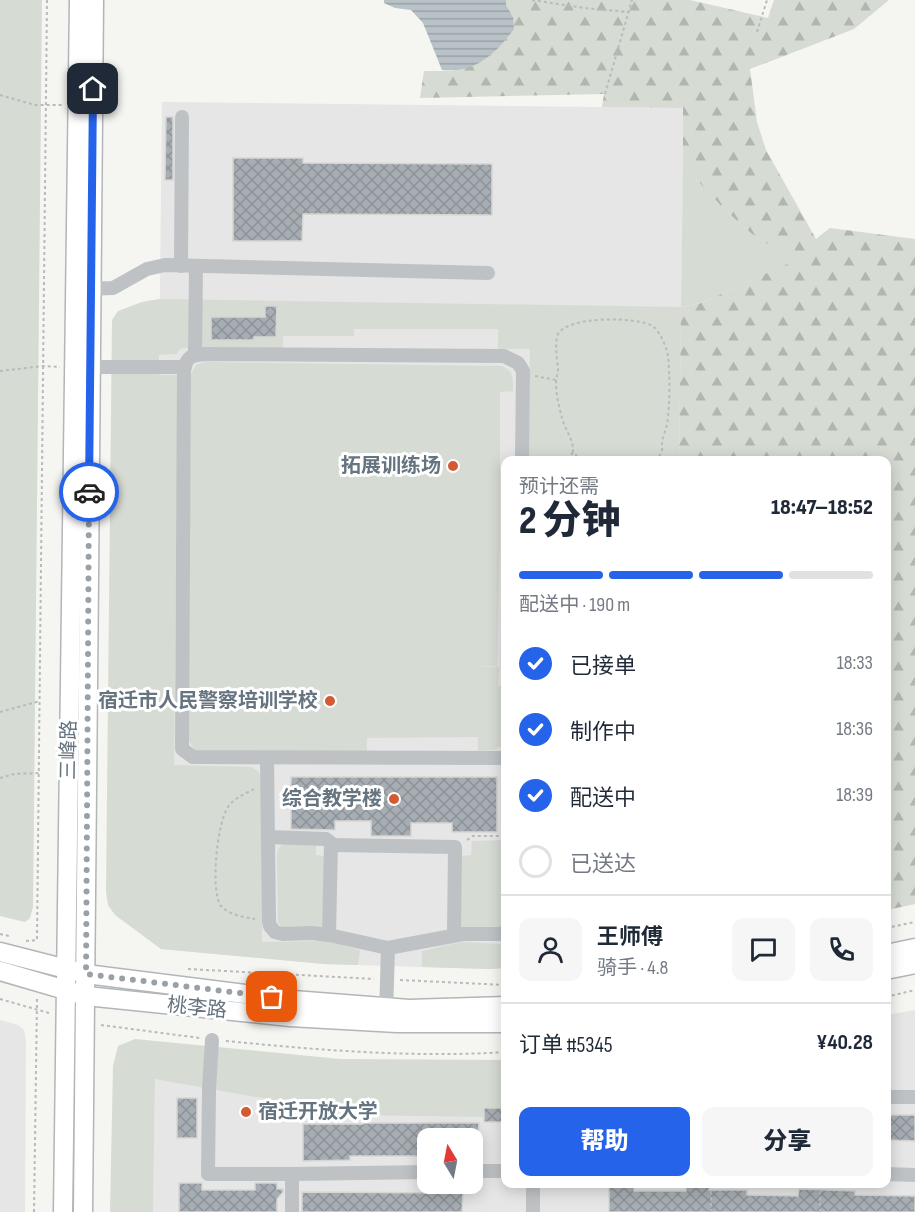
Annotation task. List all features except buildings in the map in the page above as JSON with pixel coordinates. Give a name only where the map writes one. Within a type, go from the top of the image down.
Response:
[{"type":"main road","name":"三峰路","points":[[79,0],[78,105],[83,289]]},
{"type":"main road","name":"三峰路","points":[[63,1212],[65,968],[83,289],[94,0]]},
{"type":"main road","name":"三峰路","points":[[82,367],[86,974],[82,1212]]},
{"type":"main road","points":[[891,953],[915,948]]},
{"type":"main road","name":"桃李路","points":[[0,952],[86,974],[293,1000],[386,1015],[409,1009],[501,1006]]},
{"type":"main road","points":[[891,969],[915,964]]},
{"type":"main road","name":"桃李路","points":[[0,971],[86,996],[290,1017],[386,1015],[501,1023]]},
{"type":"lane","points":[[182,117],[182,266]]},
{"type":"lane","points":[[83,289],[113,288],[155,266],[489,273]]},
{"type":"lane","points":[[195,355],[196,266]]},
{"type":"lane","points":[[501,758],[193,757],[182,750],[184,367],[192,356],[214,354],[504,356],[518,363],[523,371],[522,456]]},
{"type":"lane","points":[[82,367],[184,367]]},
{"type":"lane","points":[[267,758],[268,921],[275,932],[329,935],[388,948],[454,935],[501,934]]},
{"type":"lane","points":[[269,837],[326,839],[331,843],[329,935]]},
{"type":"lane","points":[[332,845],[455,847],[454,935]]},
{"type":"lane","points":[[386,1015],[388,948]]},
{"type":"lane","points":[[212,1040],[208,1174],[417,1172]]},
{"type":"lane","points":[[891,1097],[915,1097]]},
{"type":"lane","points":[[483,1171],[501,1171]]},
{"type":"lane","points":[[291,1212],[292,1174]]},
{"type":"lane","points":[[891,1174],[915,1175]]},
{"type":"lane","points":[[533,1188],[533,1212]]},
{"type":"path","points":[[38,961],[48,0]]},
{"type":"path","points":[[532,0],[628,12]]},
{"type":"path","points":[[605,94],[632,0]]},
{"type":"path","points":[[757,32],[766,0]]},
{"type":"path","points":[[0,95],[35,105],[78,105]]},
{"type":"path","points":[[570,456],[573,447],[561,416],[556,380],[558,373],[557,334],[566,326],[583,321],[610,320],[637,321],[653,326],[665,347],[669,372],[667,423],[660,456]]},
{"type":"path","points":[[0,371],[44,366],[82,367]]},
{"type":"path","points":[[523,371],[556,380]]},
{"type":"path","points":[[573,452],[577,456]]},
{"type":"path","points":[[0,712],[40,701]]},
{"type":"path","points":[[0,778],[14,774],[39,773]]},
{"type":"path","points":[[268,783],[240,796],[228,807],[218,836],[215,880],[216,897],[223,908],[240,916],[268,921]]},
{"type":"path","points":[[455,847],[473,836],[501,836]]},
{"type":"path","points":[[891,927],[915,922]]},
{"type":"path","points":[[0,934],[17,939]]},
{"type":"path","points":[[26,941],[37,940]]},
{"type":"path","points":[[187,969],[501,985]]},
{"type":"path","points":[[34,1212],[37,982]]},
{"type":"path","points":[[891,996],[915,990]]},
{"type":"path","points":[[0,999],[65,1017]]},
{"type":"path","points":[[85,1023],[212,1040],[343,1052],[501,1052]]},
{"type":"path","points":[[711,1188],[711,1212]]},
{"type":"path","points":[[820,1188],[820,1212]]},
{"type":"shaded area","points":[[384,0],[506,0],[506,5],[513,17],[514,29],[484,60],[465,68],[442,70],[423,23],[411,10],[395,8],[384,3]]},
{"type":"shaded area","name":"宿迁市人民警察培训学校","points":[[162,102],[684,108],[679,456],[501,456],[501,968],[324,964],[162,949],[153,942]]},
{"type":"shaded area","name":"宿迁开放大学","points":[[915,1010],[915,1212],[153,1212],[155,1079],[501,1108],[501,1188],[891,1188],[891,1014]]},
{"type":"shaded area","points":[[0,1020],[18,1025],[24,1030],[26,1041],[25,1212],[0,1212]]},
{"type":"green space","points":[[0,0],[42,0],[33,907],[30,918],[25,922],[0,916]]},
{"type":"green space","points":[[506,0],[690,0],[768,18],[774,0],[889,0],[854,29],[750,69],[757,122],[766,150],[816,239],[830,228],[915,239],[915,904],[891,909],[891,456],[679,456],[681,307],[701,303],[794,261],[752,234],[725,210],[683,165],[683,108],[602,107],[604,94],[420,98],[424,71],[454,71],[513,17],[506,5]]},
{"type":"green space","points":[[683,165],[725,210],[752,234],[795,261],[701,303],[681,307]]},
{"type":"green space","points":[[159,299],[681,307],[679,456],[529,456],[530,349],[498,349],[498,329],[354,329],[354,336],[283,336],[283,348],[185,348],[180,349],[177,354],[159,355],[159,375],[178,375],[174,765],[251,767],[259,772],[264,781],[262,942],[329,941],[360,950],[358,965],[161,949],[115,915],[108,905],[106,891],[112,320],[118,311],[142,302]]},
{"type":"green space","points":[[204,362],[502,366],[509,370],[513,379],[513,391],[500,392],[497,666],[471,666],[499,667],[501,746],[494,750],[478,751],[478,737],[367,738],[367,752],[196,751],[188,739],[191,374],[196,365]]},
{"type":"green space","points":[[501,840],[501,927],[499,928],[460,927],[461,856],[471,855],[472,841]]},
{"type":"green space","points":[[283,843],[315,844],[316,855],[327,859],[323,928],[284,928],[278,923],[277,855]]},
{"type":"green space","points":[[463,942],[500,944],[501,968],[422,967],[422,951]]},
{"type":"green space","points":[[135,1039],[340,1059],[501,1060],[501,1108],[485,1108],[484,1117],[358,1115],[155,1079],[153,1212],[110,1212],[113,1066],[118,1046]]},
{"type":"way so far","points":[[89,492],[86,974],[272,997]]},
{"type":"place","name":"拓展训练场","points":[[453,466]]},
{"type":"place","name":"宿迁市人民警察培训学校","points":[[330,701]]},
{"type":"place","name":"综合教学楼","points":[[394,799]]},
{"type":"place","name":"宿迁开放大学","points":[[246,1112]]},
{"type":"route","points":[[89,492],[93,89]]}]
